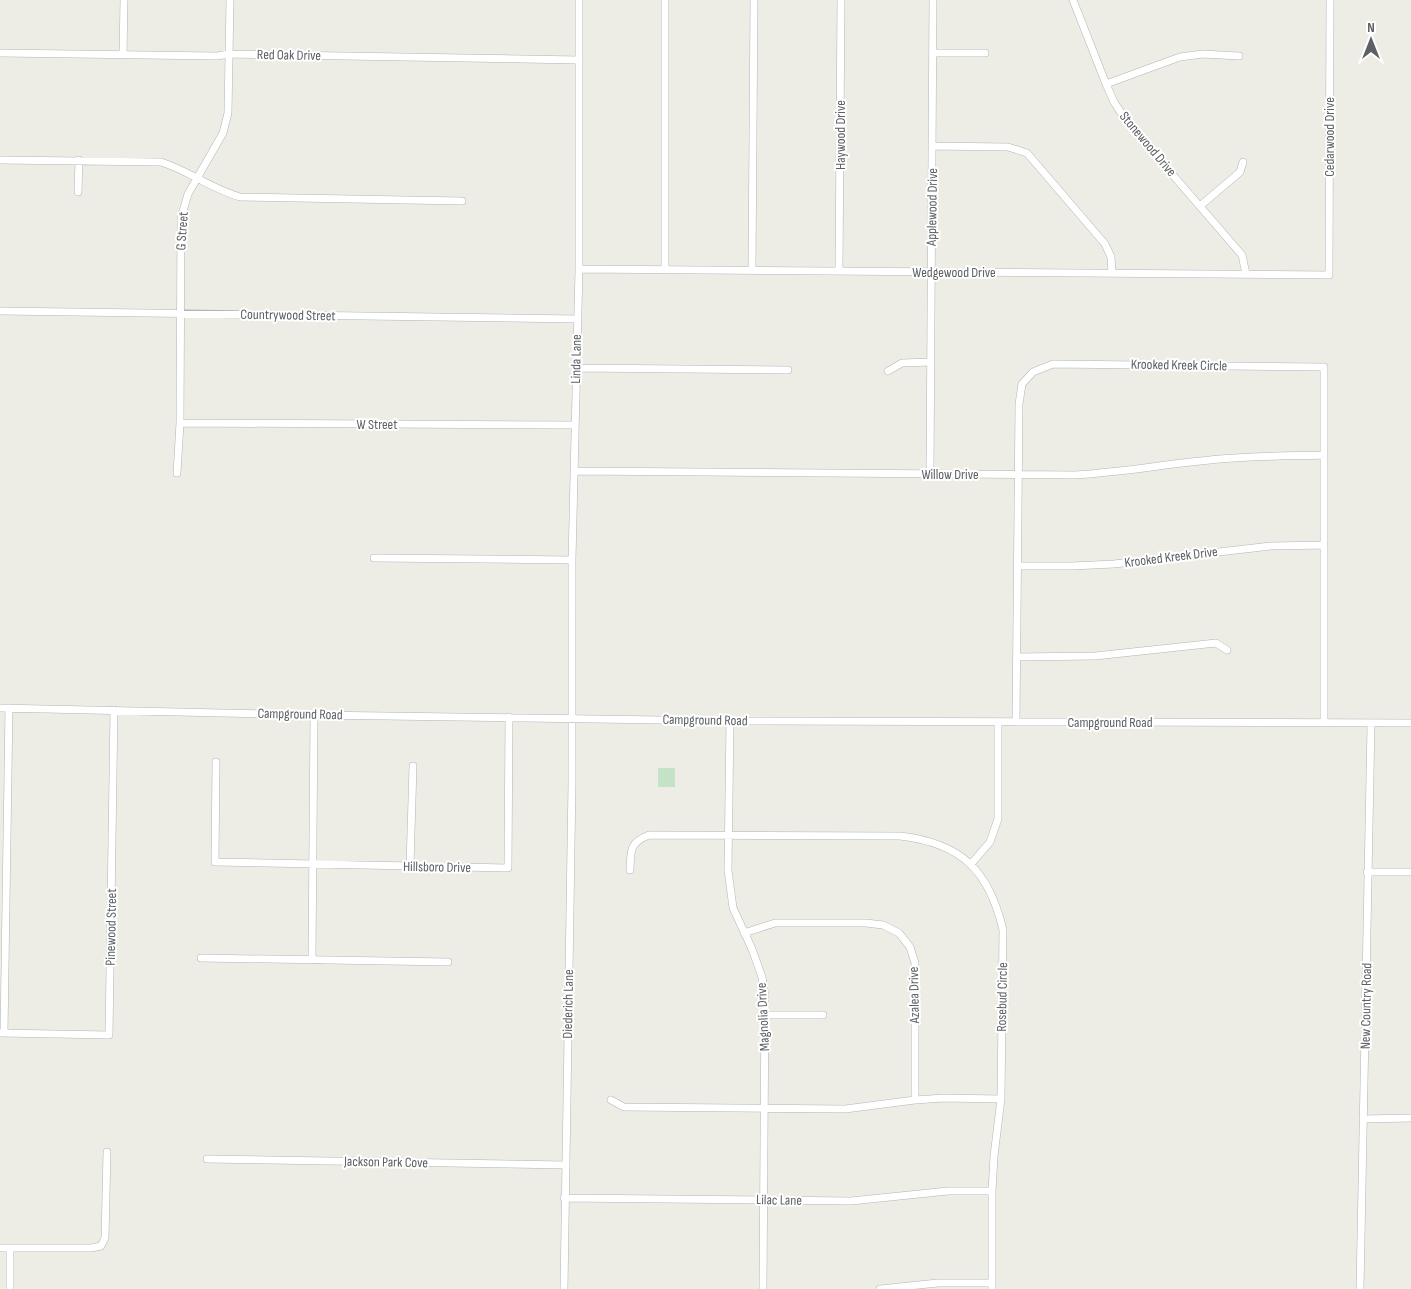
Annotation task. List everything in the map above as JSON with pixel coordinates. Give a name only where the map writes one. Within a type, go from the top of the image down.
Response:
[{"type":"street","points":[[123,54],[124,0]]},
{"type":"street","name":"G Street","points":[[177,472],[180,423],[181,218],[188,194],[223,133],[228,113],[230,0]]},
{"type":"street","name":"Linda Lane","points":[[572,718],[572,560],[579,269],[579,0]]},
{"type":"street","points":[[665,0],[665,269]]},
{"type":"street","points":[[752,270],[754,0]]},
{"type":"street","name":"Haywood Drive","points":[[839,271],[840,0]]},
{"type":"street","name":"Applewood Drive","points":[[930,474],[933,0]]},
{"type":"street","name":"Stonewood Drive","points":[[1073,0],[1114,102],[1127,122],[1242,255],[1246,274]]},
{"type":"street","name":"Cedarwood Drive","points":[[1328,275],[1330,0]]},
{"type":"street","points":[[933,53],[985,53]]},
{"type":"street","name":"Red Oak Drive","points":[[0,54],[217,56],[229,54],[579,60]]},
{"type":"street","points":[[1106,84],[1180,57],[1204,54],[1239,56]]},
{"type":"street","points":[[932,146],[1008,147],[1026,153],[1105,244],[1111,257],[1112,273]]},
{"type":"street","points":[[0,160],[161,162],[197,177],[228,194],[240,197],[462,201]]},
{"type":"street","points":[[78,192],[79,160]]},
{"type":"street","points":[[1200,206],[1240,172],[1243,162]]},
{"type":"street","name":"Wedgewood Drive","points":[[579,269],[1328,275]]},
{"type":"street","name":"Countrywood Street","points":[[0,311],[577,319]]},
{"type":"street","points":[[888,371],[902,363],[931,362]]},
{"type":"street","name":"Krooked Kreek Circle","points":[[1016,722],[1019,404],[1022,384],[1033,372],[1053,364],[1324,367],[1324,723]]},
{"type":"street","points":[[576,368],[788,370]]},
{"type":"street","name":"W Street","points":[[180,423],[575,425]]},
{"type":"street","name":"Willow Drive","points":[[575,471],[1083,474],[1219,459],[1280,455],[1324,455]]},
{"type":"street","name":"Krooked Kreek Drive","points":[[1018,566],[1114,564],[1271,546],[1324,545]]},
{"type":"street","points":[[374,558],[572,560]]},
{"type":"street","points":[[1017,657],[1095,656],[1216,644],[1227,650]]},
{"type":"street","name":"Campground Road","points":[[0,708],[730,721],[1411,723]]},
{"type":"street","points":[[2,1033],[9,708]]},
{"type":"street","name":"Pinewood Street","points":[[2,1033],[109,1035],[114,710]]},
{"type":"street","points":[[312,960],[314,715]]},
{"type":"street","name":"Hillsboro Drive","points":[[216,762],[215,862],[508,868],[509,717]]},
{"type":"street","name":"Diederich Lane","points":[[564,1289],[572,718]]},
{"type":"street","name":"Magnolia Drive","points":[[730,721],[728,836],[730,890],[733,908],[762,977],[765,996],[763,1289]]},
{"type":"street","points":[[971,864],[990,842],[998,820],[998,722]]},
{"type":"street","name":"New Country Road","points":[[1360,1289],[1371,724]]},
{"type":"street","points":[[410,866],[412,766]]},
{"type":"street","name":"Rosebud Circle","points":[[630,870],[631,849],[637,840],[649,835],[900,836],[919,838],[937,843],[952,850],[971,864],[988,887],[998,906],[1003,930],[1001,1099],[992,1191],[992,1286]]},
{"type":"street","points":[[1367,872],[1411,872]]},
{"type":"street","name":"Azalea Drive","points":[[744,933],[776,923],[857,923],[883,925],[899,933],[910,947],[915,963],[915,1100]]},
{"type":"street","points":[[201,958],[448,962]]},
{"type":"street","points":[[766,1015],[823,1015]]},
{"type":"street","points":[[611,1100],[624,1108],[845,1109],[944,1098],[1001,1099]]},
{"type":"street","points":[[1363,1119],[1411,1118]]},
{"type":"street","points":[[0,1248],[91,1248],[101,1246],[105,1238],[107,1152]]},
{"type":"street","name":"Jackson Park Cove","points":[[207,1159],[565,1165]]},
{"type":"street","name":"Lilac Lane","points":[[564,1198],[851,1201],[948,1191],[992,1191]]},
{"type":"street","points":[[10,1248],[10,1289]]},
{"type":"street","points":[[880,1289],[938,1283],[992,1286]]},
{"type":"green space","points":[[658,768],[675,768],[675,787],[658,787]]}]
